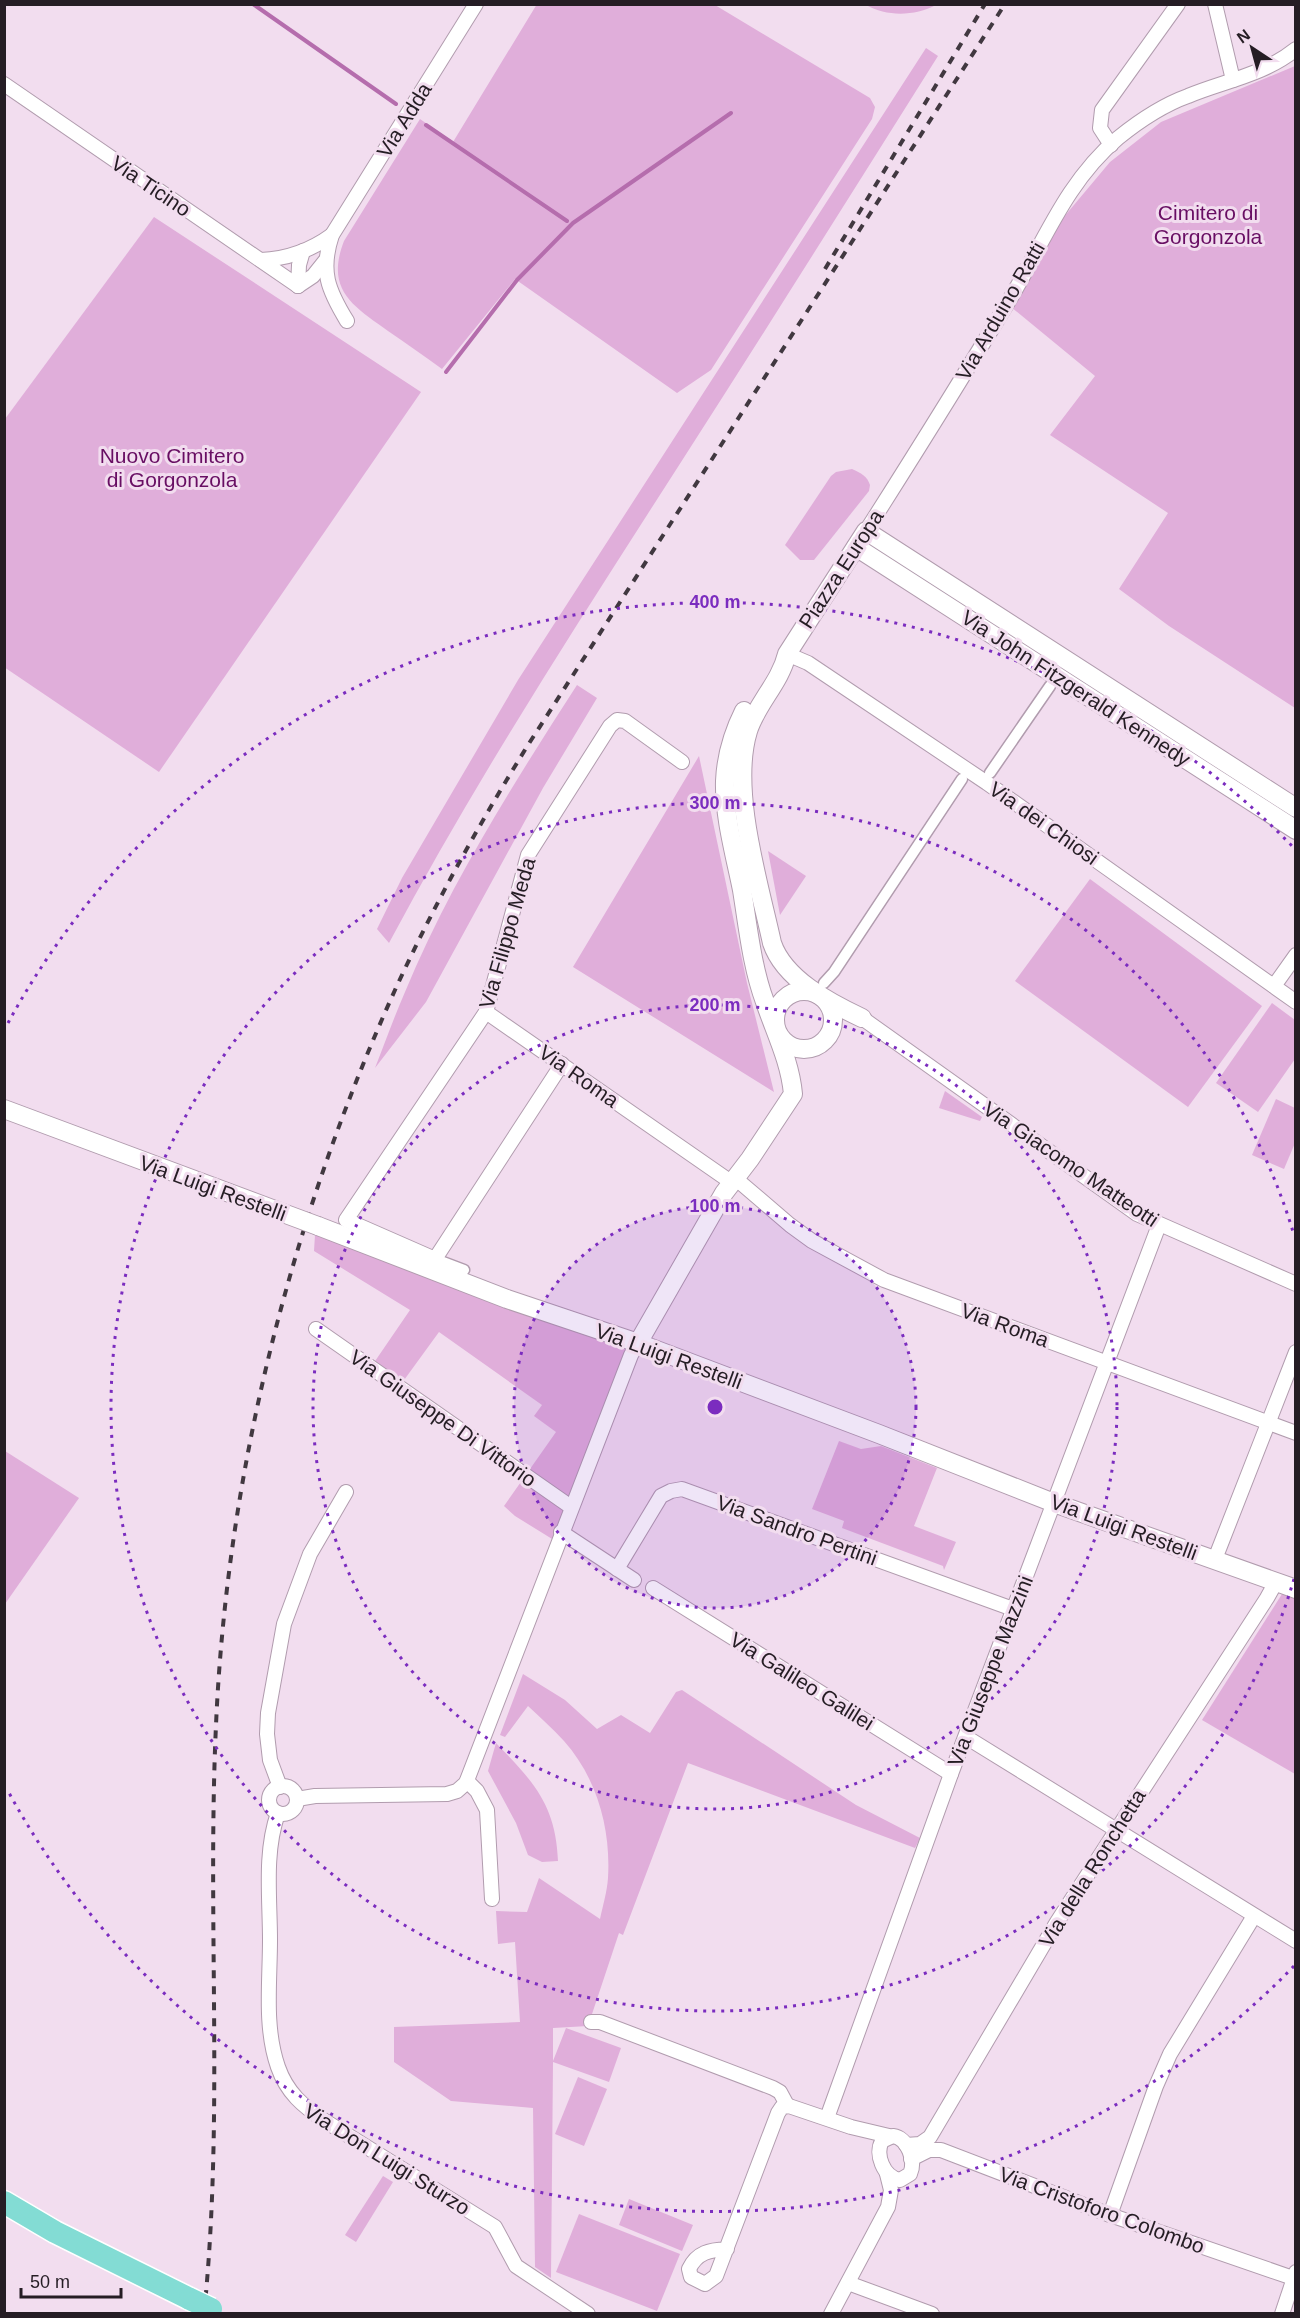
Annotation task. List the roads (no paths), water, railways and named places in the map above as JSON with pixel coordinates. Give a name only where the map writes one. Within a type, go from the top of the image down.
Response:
[{"type":"main road","points":[[4,2202],[55,2232],[215,2311]]},
{"type":"street","name":"Via Adda","points":[[298,286],[314,276],[325,261],[332,235],[476,4]]},
{"type":"street","points":[[1111,145],[1100,128],[1102,110],[1178,4]]},
{"type":"street","points":[[1215,4],[1233,80]]},
{"type":"street","name":"Via Arduino Ratti","points":[[896,484],[1011,298],[1068,195],[1089,167],[1134,126],[1165,106],[1188,95],[1270,66],[1296,49]]},
{"type":"street","name":"Via Ticino","points":[[4,84],[298,286]]},
{"type":"street","name":"Via Adda","points":[[261,260],[289,257],[332,235]]},
{"type":"street","points":[[298,286],[298,265],[303,251]]},
{"type":"street","name":"Via Adda","points":[[325,261],[330,288],[347,321]]},
{"type":"street","name":"Piazza Europa","points":[[787,654],[896,484]]},
{"type":"street","name":"Via John Fitzgerald Kennedy","points":[[866,531],[1296,808]]},
{"type":"street","name":"Via John Fitzgerald Kennedy","points":[[856,547],[1296,830]]},
{"type":"street","points":[[787,654],[784,668],[756,713],[747,734],[743,754],[742,794],[772,943],[779,959],[796,976],[823,990],[862,1018]]},
{"type":"street","points":[[787,654],[776,662],[740,718],[730,748],[725,780],[726,808],[757,973],[765,1002],[777,1032],[783,1040],[796,1048],[812,1048],[822,1043],[830,1032],[833,1020],[823,990]]},
{"type":"street","name":"Via dei Chiosi","points":[[787,654],[808,663],[987,783],[1296,1002]]},
{"type":"street","points":[[990,773],[1050,686]]},
{"type":"street","name":"Via Filippo Meda","points":[[435,1259],[346,1220],[486,1012],[528,855],[610,726],[617,720],[625,721],[682,762]]},
{"type":"street","points":[[297,1799],[315,1796],[447,1794],[457,1791],[467,1781],[631,1355],[733,1180],[789,1102],[793,1091],[777,1032],[775,1021],[777,1011],[787,997],[823,990],[962,779]]},
{"type":"street","points":[[1274,986],[1296,955]]},
{"type":"street","name":"Via Roma","points":[[486,1012],[733,1180],[797,1231],[826,1250],[873,1274],[1296,1433]]},
{"type":"street","name":"Via Giacomo Matteotti","points":[[862,1018],[1132,1211],[1159,1225],[1296,1284]]},
{"type":"street","points":[[464,1270],[435,1259],[562,1064]]},
{"type":"street","name":"Via Luigi Restelli","points":[[4,1102],[43,1124]]},
{"type":"street","name":"Via Luigi Restelli","points":[[4,1109],[284,1213],[466,1285],[638,1343],[1054,1503],[1296,1588]]},
{"type":"street","name":"Via Giuseppe Mazzini","points":[[827,2118],[951,1774],[1159,1225]]},
{"type":"street","name":"Via Giuseppe Di Vittorio","points":[[316,1329],[571,1507]]},
{"type":"street","points":[[1215,1559],[1296,1352]]},
{"type":"street","name":"Via Sandro Pertini","points":[[617,1569],[662,1495],[682,1489],[1013,1609]]},
{"type":"street","points":[[278,1813],[285,1814],[293,1810],[297,1799],[291,1788],[280,1787],[270,1760],[267,1734],[268,1713],[284,1624],[310,1554],[346,1492]]},
{"type":"street","points":[[561,1532],[634,1580]]},
{"type":"street","name":"Via della Ronchetta","points":[[906,2145],[920,2144],[930,2137],[1056,1922],[1238,1645],[1276,1582]]},
{"type":"street","name":"Via Galileo Galilei","points":[[653,1588],[951,1774]]},
{"type":"street","points":[[966,1737],[1296,1941]]},
{"type":"street","points":[[467,1781],[477,1791],[487,1810],[492,1899]]},
{"type":"street","name":"Via Don Luigi Sturzo","points":[[280,1787],[273,1791],[269,1800],[272,1808],[278,1813],[270,1846],[270,2014],[272,2042],[278,2068],[292,2094],[299,2103],[325,2121],[495,2227],[516,2266],[588,2313]]},
{"type":"street","points":[[1110,2215],[1156,2086],[1170,2054],[1254,1916]]},
{"type":"street","points":[[591,2022],[600,2022],[773,2088],[780,2092],[787,2105]]},
{"type":"street","points":[[727,2249],[782,2107],[787,2105],[851,2127],[898,2137],[906,2145],[912,2168],[900,2193],[888,2207],[831,2313]]},
{"type":"street","points":[[851,2127],[871,2143],[888,2174],[891,2188],[888,2207]]},
{"type":"street","points":[[880,2157],[880,2144],[889,2136]]},
{"type":"street","name":"Via Cristoforo Colombo","points":[[911,2158],[929,2150],[941,2150],[1110,2215],[1294,2275]]},
{"type":"street","points":[[888,2174],[898,2180],[907,2177]]},
{"type":"street","points":[[1282,2313],[1294,2275]]},
{"type":"street","points":[[848,2283],[932,2313]]},
{"type":"waterway","points":[[253,4],[396,104]]},
{"type":"waterway","points":[[446,372],[517,280],[573,223],[731,113]]},
{"type":"waterway","points":[[426,125],[567,221]]},
{"type":"railway","points":[[825,269],[985,4]]},
{"type":"railway","points":[[204,2314],[213,2166],[214,1799],[216,1725],[223,1630],[234,1536],[250,1442],[271,1349],[296,1257],[325,1166],[358,1077],[395,990],[441,896],[492,805],[528,745],[1005,4]]},
{"type":"park label","name":"Cimitero di Gorgonzola","points":[[1208,224]]},
{"type":"park label","name":"Nuovo Cimitero di Gorgonzola","points":[[172,467]]}]
